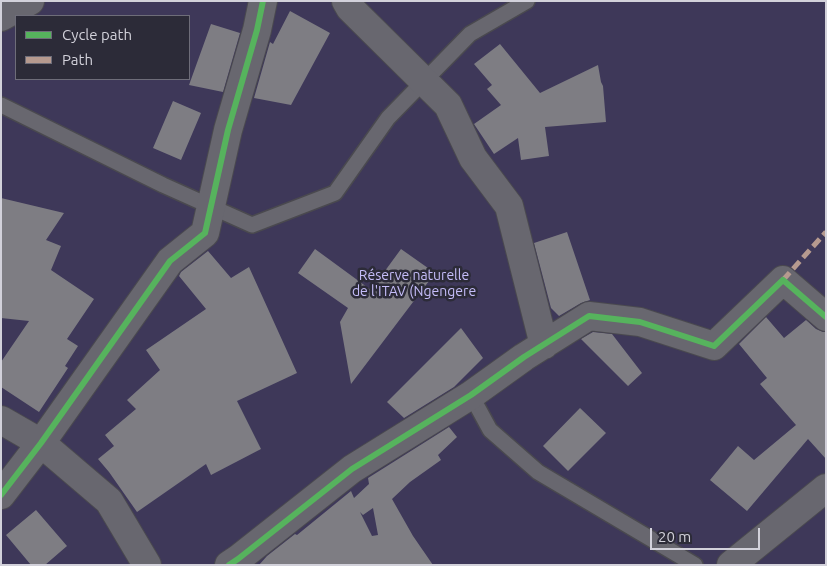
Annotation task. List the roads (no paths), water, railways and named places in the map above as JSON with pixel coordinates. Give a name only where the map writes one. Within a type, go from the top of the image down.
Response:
[{"type":"street","points":[[1,17],[30,1]]},
{"type":"street","points":[[1,495],[41,443],[170,261],[205,233],[228,130],[257,30],[263,1]]},
{"type":"street","points":[[346,1],[350,8],[448,106],[473,158],[509,206],[544,345]]},
{"type":"street","points":[[229,565],[352,469],[470,395],[589,316],[640,322],[714,346],[783,280],[826,317]]},
{"type":"street","points":[[1,420],[41,443],[109,500],[147,565]]},
{"type":"street","points":[[734,564],[826,488]]},
{"type":"lane","points":[[1,105],[162,185],[252,225],[335,193],[388,118],[470,34],[527,1]]},
{"type":"lane","points":[[470,395],[490,430],[538,472],[695,565]]},
{"type":"park label","name":"Réserve naturelle de l'ITAV (Ngengere","points":[[414,284]]}]
